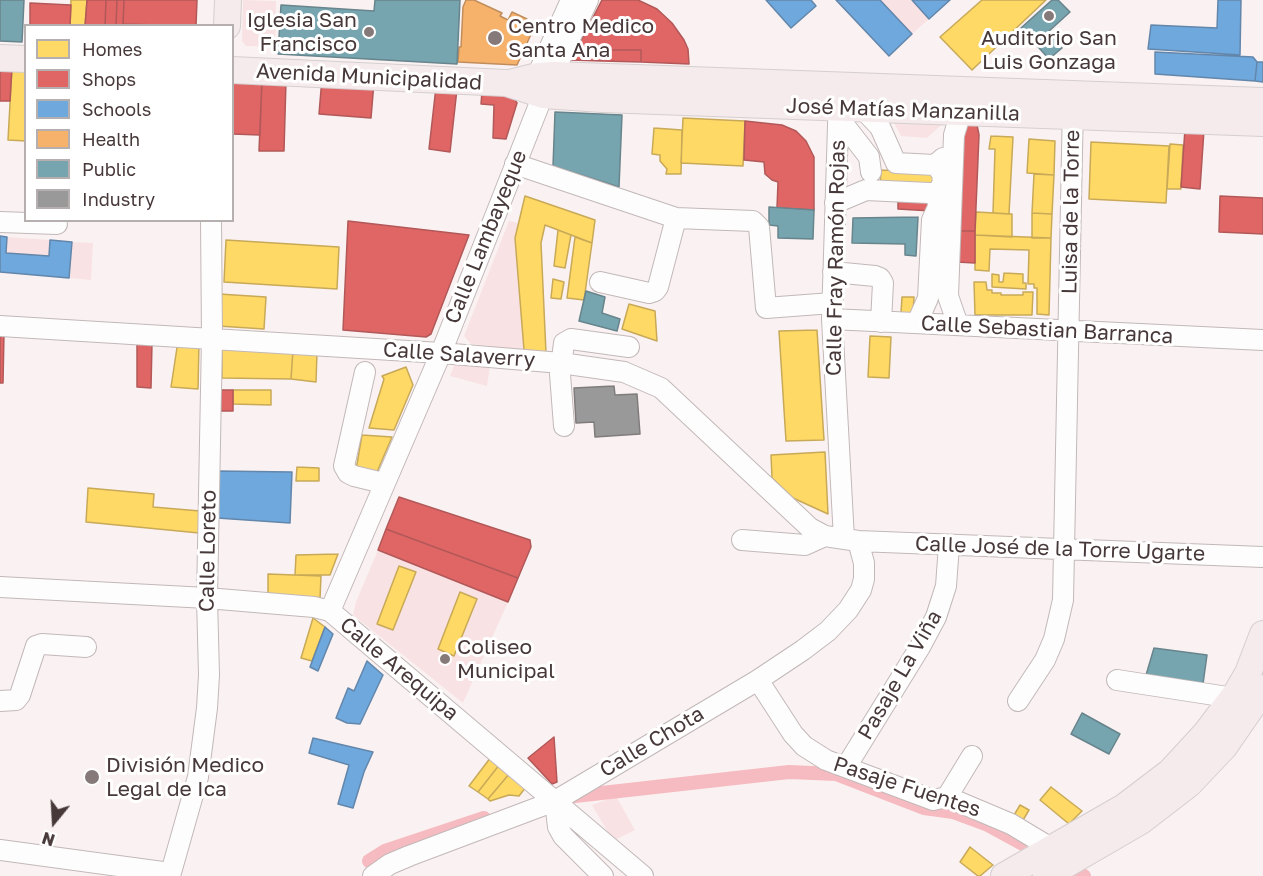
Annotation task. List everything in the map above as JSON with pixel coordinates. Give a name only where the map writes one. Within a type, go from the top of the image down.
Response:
[{"type":"main road","points":[[211,0],[211,24]]},
{"type":"main road","points":[[228,0],[228,24]]},
{"type":"main road","points":[[0,58],[24,59]]},
{"type":"main road","name":"Avenida Municipalidad","points":[[234,70],[506,83],[545,82]]},
{"type":"main road","name":"José Matías Manzanilla","points":[[545,82],[965,112],[1073,105],[1263,123]]},
{"type":"main road","name":"José Matías Manzanilla","points":[[844,104],[1073,105],[1263,101]]},
{"type":"main road","points":[[1004,876],[1124,807],[1170,772],[1234,698],[1248,673],[1263,633]]},
{"type":"main road","points":[[1051,875],[1141,821],[1189,784],[1224,747],[1263,688]]},
{"type":"street","points":[[545,82],[571,0]]},
{"type":"street","points":[[545,82],[588,0]]},
{"type":"street","name":"Calle Lambayeque","points":[[330,610],[441,353],[545,82]]},
{"type":"street","points":[[844,104],[880,127],[896,163]]},
{"type":"street","points":[[844,104],[868,157],[868,181]]},
{"type":"street","name":"Calle Fray Ramón Rojas","points":[[842,538],[832,311],[835,203],[844,104]]},
{"type":"street","name":"Luisa de la Torre","points":[[1018,702],[1046,660],[1054,639],[1063,600],[1073,105]]},
{"type":"street","points":[[917,323],[928,298],[932,220],[944,194],[956,123],[961,112],[965,112]]},
{"type":"street","points":[[835,203],[868,181],[885,163],[935,165],[954,144]]},
{"type":"street","points":[[515,164],[676,218],[655,291],[649,293],[600,282]]},
{"type":"street","points":[[935,165],[942,173],[943,183],[948,297],[958,325]]},
{"type":"street","points":[[868,181],[944,194]]},
{"type":"street","name":"Calle Sebastian Barranca","points":[[676,218],[753,221],[758,225],[767,309],[832,311],[881,321],[1263,340]]},
{"type":"street","points":[[0,222],[57,224]]},
{"type":"street","name":"Calle Loreto","points":[[170,874],[191,806],[204,744],[209,675],[207,598],[212,338],[211,222]]},
{"type":"street","points":[[833,272],[880,278],[883,283],[881,321]]},
{"type":"street","name":"Calle Salaverry","points":[[0,326],[441,353],[561,363],[624,372],[661,388],[810,528],[842,538]]},
{"type":"street","points":[[564,426],[561,363],[564,343],[567,340],[629,347]]},
{"type":"street","points":[[365,372],[344,466],[348,473],[354,476],[383,483]]},
{"type":"street","points":[[742,540],[805,545],[842,538]]},
{"type":"street","name":"Calle José de la Torre Ugarte","points":[[842,538],[949,545],[1263,557]]},
{"type":"street","name":"Calle Chota","points":[[373,876],[390,864],[409,856],[555,801],[758,680],[803,650],[828,631],[848,610],[861,590],[864,563],[842,538]]},
{"type":"street","name":"Pasaje La Viña","points":[[846,767],[936,617],[946,586],[949,545]]},
{"type":"street","name":"Calle Arequipa","points":[[0,587],[207,598],[330,610],[643,876]]},
{"type":"street","points":[[0,701],[16,700],[20,695],[36,646],[42,644],[86,648]]},
{"type":"street","name":"Pasaje Fuentes","points":[[758,680],[793,734],[804,746],[825,760],[933,800],[947,797],[1011,824],[1051,848]]},
{"type":"street","points":[[1117,681],[1234,698]]},
{"type":"street","points":[[947,797],[972,756]]},
{"type":"street","points":[[555,801],[558,827],[563,836],[596,873]]},
{"type":"street","points":[[0,850],[170,874]]},
{"type":"shaded area","points":[[243,0],[276,1],[275,47],[246,46],[242,41]]},
{"type":"shaded area","points":[[880,0],[912,0],[929,19],[912,34]]},
{"type":"shaded area","points":[[891,117],[948,119],[927,138],[901,136]]},
{"type":"shaded area","points":[[509,221],[518,223],[515,238],[524,350],[471,344],[464,336]]},
{"type":"shaded area","points":[[7,237],[50,240],[49,256],[6,253]]},
{"type":"shaded area","points":[[72,242],[93,243],[91,280],[69,278]]},
{"type":"shaded area","points":[[456,360],[491,360],[487,386],[450,376]]},
{"type":"shaded area","name":"Coliseo Municipal","points":[[378,550],[508,602],[463,703],[353,615],[356,602]]},
{"type":"shaded area","points":[[616,796],[635,830],[613,841],[592,805]]},
{"type":"building: Homes","points":[[71,0],[87,0],[85,24],[70,24]]},
{"type":"building: Homes","points":[[982,0],[1046,0],[972,70],[940,37]]},
{"type":"building: Homes","points":[[12,67],[24,67],[24,141],[8,140]]},
{"type":"building: Homes","points":[[683,118],[745,121],[743,166],[681,163]]},
{"type":"building: Homes","points":[[654,128],[682,130],[681,174],[666,174],[667,169],[660,161],[660,155],[652,154]]},
{"type":"building: Homes","points":[[991,136],[1013,137],[1009,214],[993,213],[995,149],[989,149]]},
{"type":"building: Homes","points":[[1029,139],[1055,141],[1054,175],[1027,173]]},
{"type":"building: Homes","points":[[1091,142],[1169,146],[1166,203],[1089,199]]},
{"type":"building: Homes","points":[[1170,144],[1183,145],[1181,189],[1167,189]]},
{"type":"building: Homes","points":[[881,170],[940,172],[940,189],[880,187]]},
{"type":"building: Homes","points":[[1034,174],[1054,175],[1052,214],[1032,213]]},
{"type":"building: Homes","points":[[525,196],[595,220],[592,243],[545,225],[541,243],[546,353],[524,350],[515,238]]},
{"type":"building: Homes","points":[[976,212],[1012,214],[1012,237],[975,235]]},
{"type":"building: Homes","points":[[1032,213],[1052,214],[1051,238],[1032,238]]},
{"type":"building: Homes","points":[[558,230],[571,235],[565,268],[554,266]]},
{"type":"building: Homes","points":[[975,235],[1051,238],[1049,315],[1037,314],[1037,288],[1034,288],[1034,284],[1028,284],[1029,250],[990,249],[989,271],[975,270]]},
{"type":"building: Homes","points":[[575,237],[592,243],[584,300],[567,298]]},
{"type":"building: Homes","points":[[226,240],[339,247],[337,289],[224,282]]},
{"type":"building: Homes","points":[[1004,273],[1023,274],[1026,289],[992,287],[992,274],[999,275],[999,282],[1003,282]]},
{"type":"building: Homes","points":[[553,279],[564,282],[561,299],[551,298]]},
{"type":"building: Homes","points":[[974,282],[986,282],[987,290],[992,290],[992,293],[1001,293],[1001,295],[1023,295],[1023,292],[1033,292],[1032,315],[975,315]]},
{"type":"building: Homes","points":[[219,294],[266,297],[264,329],[218,326]]},
{"type":"building: Homes","points":[[902,297],[914,297],[913,314],[901,313]]},
{"type":"building: Homes","points":[[629,304],[655,311],[657,341],[622,329]]},
{"type":"building: Homes","points":[[817,330],[824,440],[786,441],[779,331]]},
{"type":"building: Homes","points":[[870,336],[891,337],[889,378],[868,377]]},
{"type":"building: Homes","points":[[178,341],[199,342],[198,389],[171,387]]},
{"type":"building: Homes","points":[[222,349],[293,350],[291,379],[222,378]]},
{"type":"building: Homes","points":[[293,350],[317,352],[316,382],[291,379]]},
{"type":"building: Homes","points":[[406,367],[413,385],[394,430],[369,428],[384,379],[382,376]]},
{"type":"building: Homes","points":[[233,390],[271,390],[271,405],[233,404]]},
{"type":"building: Homes","points":[[362,435],[392,437],[377,472],[356,470]]},
{"type":"building: Homes","points":[[825,452],[828,514],[793,498],[772,478],[771,455]]},
{"type":"building: Homes","points":[[297,467],[319,468],[319,481],[296,481]]},
{"type":"building: Homes","points":[[88,488],[154,494],[153,507],[200,511],[199,533],[86,522]]},
{"type":"building: Homes","points":[[338,554],[330,575],[295,575],[296,555]]},
{"type":"building: Homes","points":[[399,566],[416,572],[393,630],[377,624]]},
{"type":"building: Homes","points":[[268,574],[321,576],[320,599],[268,598]]},
{"type":"building: Homes","points":[[460,592],[477,599],[454,656],[438,649]]},
{"type":"building: Homes","points":[[313,618],[325,627],[312,661],[301,658]]},
{"type":"building: Homes","points":[[491,757],[500,764],[478,792],[469,786]]},
{"type":"building: Homes","points":[[500,764],[510,773],[488,799],[478,792]]},
{"type":"building: Homes","points":[[510,773],[526,787],[519,796],[509,795],[490,801],[488,799]]},
{"type":"building: Homes","points":[[1051,787],[1082,811],[1069,824],[1040,800]]},
{"type":"building: Homes","points":[[1020,805],[1029,810],[1019,827],[1010,822]]},
{"type":"building: Homes","points":[[970,847],[993,865],[980,876],[960,862]]},
{"type":"building: Shops","points":[[87,0],[106,0],[105,24],[85,24]]},
{"type":"building: Shops","points":[[106,0],[117,0],[116,24],[105,24]]},
{"type":"building: Shops","points":[[117,0],[124,0],[123,24],[116,24]]},
{"type":"building: Shops","points":[[124,0],[197,0],[196,24],[123,24]]},
{"type":"building: Shops","points":[[602,0],[638,0],[657,9],[672,23],[684,40],[688,49],[689,64],[641,62],[641,50],[603,50],[602,61],[571,60]]},
{"type":"building: Shops","points":[[30,3],[71,5],[70,24],[30,24]]},
{"type":"building: Shops","points":[[603,50],[641,50],[641,62],[602,61]]},
{"type":"building: Shops","points":[[0,66],[12,67],[10,101],[0,101]]},
{"type":"building: Shops","points":[[234,78],[262,79],[260,135],[234,134]]},
{"type":"building: Shops","points":[[322,78],[374,82],[371,118],[319,114]]},
{"type":"building: Shops","points":[[262,79],[286,81],[284,151],[259,151]]},
{"type":"building: Shops","points":[[436,87],[457,89],[450,152],[429,149]]},
{"type":"building: Shops","points":[[482,92],[511,94],[517,103],[506,139],[493,138],[494,105],[481,104]]},
{"type":"building: Shops","points":[[965,120],[976,120],[979,135],[975,231],[958,231],[959,143]]},
{"type":"building: Shops","points":[[745,121],[782,125],[796,131],[806,141],[814,157],[814,210],[777,208],[778,182],[765,174],[764,162],[744,160]]},
{"type":"building: Shops","points":[[1185,129],[1204,130],[1200,189],[1181,187]]},
{"type":"building: Shops","points":[[898,194],[933,196],[932,211],[898,209]]},
{"type":"building: Shops","points":[[1220,196],[1263,198],[1263,234],[1219,232]]},
{"type":"building: Shops","points":[[348,221],[469,235],[431,334],[426,337],[343,330]]},
{"type":"building: Shops","points":[[958,231],[975,231],[975,263],[957,262]]},
{"type":"building: Shops","points":[[0,333],[4,333],[3,383],[0,383]]},
{"type":"building: Shops","points":[[137,343],[152,343],[151,388],[137,387]]},
{"type":"building: Shops","points":[[221,390],[233,390],[233,411],[221,411]]},
{"type":"building: Shops","points":[[399,497],[530,540],[531,547],[518,578],[386,529]]},
{"type":"building: Shops","points":[[386,529],[518,578],[508,602],[378,550]]},
{"type":"building: Shops","points":[[554,737],[557,782],[552,784],[528,758]]},
{"type":"building: Schools","points":[[766,0],[811,0],[816,6],[791,28]]},
{"type":"building: Schools","points":[[836,0],[880,0],[912,34],[889,56]]},
{"type":"building: Schools","points":[[912,0],[950,0],[929,19]]},
{"type":"building: Schools","points":[[1218,0],[1241,0],[1240,55],[1148,49],[1151,25],[1217,28]]},
{"type":"building: Schools","points":[[1155,52],[1253,57],[1257,62],[1255,81],[1155,74]]},
{"type":"building: Schools","points":[[1257,62],[1263,62],[1263,82],[1255,81]]},
{"type":"building: Schools","points":[[0,236],[7,237],[6,253],[49,256],[50,240],[72,242],[69,278],[0,272]]},
{"type":"building: Schools","points":[[217,471],[292,472],[290,523],[217,518]]},
{"type":"building: Schools","points":[[325,627],[333,634],[318,671],[310,667]]},
{"type":"building: Schools","points":[[367,661],[383,675],[360,724],[347,723],[336,718],[348,688],[354,691]]},
{"type":"building: Schools","points":[[313,738],[373,752],[353,808],[338,804],[349,765],[309,753]]},
{"type":"building: Health","name":"Centro Medico Santa Ana","points":[[466,0],[474,0],[502,13],[500,16],[508,20],[512,12],[527,19],[524,25],[533,30],[517,65],[458,62],[463,7]]},
{"type":"building: Public","points":[[0,0],[24,0],[22,42],[0,41]]},
{"type":"building: Public","name":"Iglesia San Francisco","points":[[375,0],[460,0],[457,64],[278,54],[281,5],[374,11]]},
{"type":"building: Public","points":[[1052,0],[1058,0],[1070,12],[1048,32],[1062,48],[1049,59],[1021,28]]},
{"type":"building: Public","points":[[555,112],[622,115],[619,187],[553,166]]},
{"type":"building: Public","points":[[769,207],[814,210],[813,239],[778,238],[778,226],[769,225]]},
{"type":"building: Public","points":[[918,217],[916,256],[905,255],[905,244],[852,243],[853,218]]},
{"type":"building: Public","points":[[586,291],[605,297],[602,313],[620,319],[617,331],[579,321]]},
{"type":"building: Public","points":[[1154,648],[1207,655],[1202,691],[1144,682]]},
{"type":"building: Public","points":[[1082,713],[1120,734],[1109,754],[1071,734]]},
{"type":"building: Industry","points":[[614,386],[615,395],[637,394],[640,434],[595,437],[594,422],[576,423],[574,388]]},
{"type":"waterway","points":[[566,797],[789,772],[836,774],[924,808],[953,812],[988,825],[1045,856]]},
{"type":"waterway","points":[[369,861],[385,851],[484,818]]},
{"type":"waterway","points":[[1062,865],[1084,876]]},
{"type":"place","name":"Auditorio San Luis Gonzaga","points":[[1049,16]]},
{"type":"place","name":"Iglesia San Francisco","points":[[369,32]]},
{"type":"place","name":"Centro Medico Santa Ana","points":[[495,38]]},
{"type":"place","name":"Coliseo Municipal","points":[[445,659]]},
{"type":"place","name":"División Medico Legal de Ica","points":[[92,777]]}]
